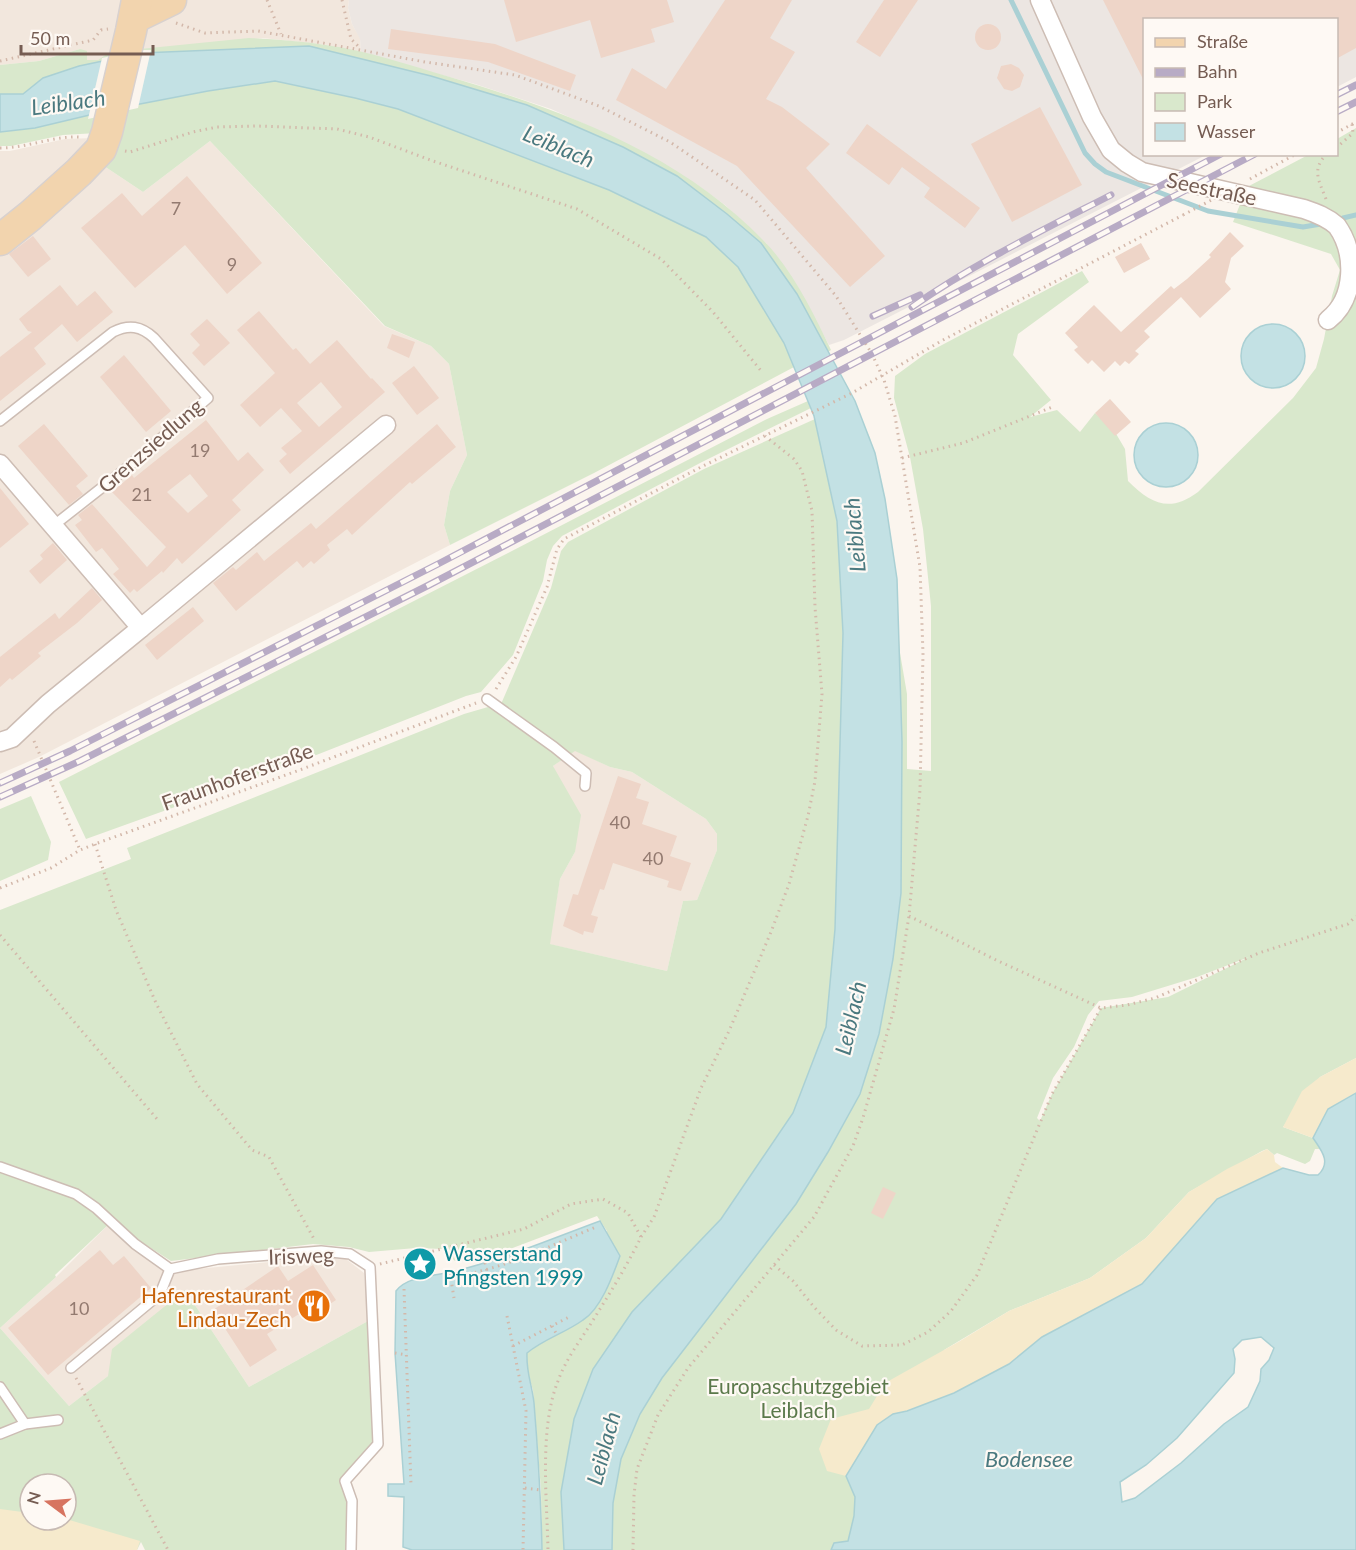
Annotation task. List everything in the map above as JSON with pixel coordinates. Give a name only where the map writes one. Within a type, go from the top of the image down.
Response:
[{"type":"main road","points":[[0,240],[93,159],[104,139],[116,91],[128,21],[171,0]]},
{"type":"street","name":"Seestraße","points":[[1040,0],[1092,117],[1111,150],[1127,163],[1142,172],[1214,190],[1272,200],[1327,218]]},
{"type":"street","points":[[1327,218],[1339,228],[1349,244],[1354,267],[1354,280],[1348,299],[1328,320]]},
{"type":"street","points":[[0,742],[12,738],[48,704],[386,425]]},
{"type":"street","points":[[0,464],[141,628]]},
{"type":"lane","name":"Grenzsiedlung","points":[[0,421],[113,332],[128,326],[146,330],[208,398],[123,471],[53,526]]},
{"type":"lane","points":[[487,699],[586,773],[585,786]]},
{"type":"lane","points":[[0,1167],[76,1194],[96,1208],[135,1244],[170,1269],[160,1294],[71,1368]]},
{"type":"lane","name":"Irisweg","points":[[170,1269],[218,1259],[321,1251],[350,1254],[370,1268]]},
{"type":"lane","points":[[351,1550],[352,1501],[345,1481],[378,1444],[370,1268]]},
{"type":"lane","points":[[0,1387],[25,1424]]},
{"type":"lane","points":[[0,1434],[25,1424],[58,1420]]},
{"type":"path","points":[[267,0],[281,34]]},
{"type":"path","points":[[342,0],[351,39],[361,49]]},
{"type":"path","points":[[0,61],[93,40],[101,30],[128,21]]},
{"type":"path","points":[[205,33],[258,31],[281,34],[425,62],[515,75],[599,106],[670,142],[755,200],[836,296],[864,340],[882,376],[895,416],[920,567],[923,642],[920,790],[909,916],[894,1009],[853,1146],[814,1217],[688,1368],[658,1414],[637,1469],[633,1550]]},
{"type":"path","points":[[1338,132],[1354,123]]},
{"type":"path","points":[[1338,145],[1353,133],[1354,123]]},
{"type":"path","points":[[0,148],[10,148],[63,136],[104,139],[130,152],[193,132],[217,127],[337,129],[369,137],[577,209],[660,259],[713,312],[762,372]]},
{"type":"path","points":[[487,699],[500,685],[516,657],[547,587],[557,549],[564,539],[852,393],[962,330],[1292,156]]},
{"type":"path","points":[[1325,156],[1319,162],[1317,171],[1329,210],[1327,218]]},
{"type":"path","points":[[902,458],[963,443],[1055,406]]},
{"type":"path","points":[[548,1550],[546,1446],[550,1413],[558,1381],[654,1217],[701,1088],[733,1023],[789,884],[815,781],[822,694],[815,607],[812,511],[802,471],[794,459],[765,436]]},
{"type":"path","name":"Fraunhoferstraße","points":[[0,888],[51,868],[94,844],[487,699]]},
{"type":"path","points":[[41,756],[80,850]]},
{"type":"path","points":[[94,844],[116,910],[156,1003],[197,1084],[252,1150],[269,1157],[321,1251]]},
{"type":"path","points":[[909,916],[996,960],[1101,1008],[1155,998],[1259,953],[1348,924],[1356,916]]},
{"type":"path","points":[[0,935],[158,1119]]},
{"type":"path","points":[[774,1265],[793,1281],[836,1330],[862,1346],[902,1345],[928,1332],[951,1311],[977,1275],[1052,1094],[1101,1008]]},
{"type":"path","points":[[370,1268],[524,1229],[571,1204],[603,1199],[628,1213],[641,1237]]},
{"type":"path","points":[[463,1275],[487,1271],[596,1227]]},
{"type":"path","points":[[485,1263],[487,1271]]},
{"type":"path","points":[[450,1272],[454,1298]]},
{"type":"path","points":[[404,1289],[411,1485]]},
{"type":"path","points":[[507,1316],[526,1411],[523,1550]]},
{"type":"path","points":[[513,1346],[571,1316]]},
{"type":"path","points":[[552,1326],[557,1335]]},
{"type":"path","points":[[395,1353],[407,1355]]},
{"type":"path","points":[[71,1368],[168,1550]]},
{"type":"path","points":[[524,1488],[541,1490]]},
{"type":"shaded area","name":"Leiblach","points":[[0,0],[349,0],[348,8],[352,24],[360,38],[361,53],[327,45],[263,38],[139,49],[98,60],[87,60],[80,49],[39,61],[0,65]]},
{"type":"shaded area","points":[[349,0],[1356,0],[1356,77],[1338,86],[1338,18],[1143,18],[1143,156],[1204,156],[844,340],[829,345],[797,286],[766,243],[725,205],[703,189],[657,160],[551,109],[475,84],[361,53],[360,39],[352,24],[348,8]]},
{"type":"shaded area","points":[[94,138],[0,230],[0,151],[10,151],[65,139]]},
{"type":"shaded area","points":[[210,141],[384,326],[431,346],[449,364],[467,455],[450,491],[444,525],[450,545],[39,757],[0,774],[0,247],[98,162],[143,192]]},
{"type":"shaded area","points":[[575,750],[610,767],[632,772],[706,819],[717,834],[717,850],[697,900],[683,901],[667,971],[549,944],[560,879],[575,852],[553,766]]},
{"type":"shaded area","points":[[109,1224],[166,1272],[322,1257],[346,1259],[364,1273],[368,1321],[249,1387],[185,1290],[108,1376],[69,1406],[0,1328]]},
{"type":"green space","name":"Europaschutzgebiet Leiblach","points":[[249,38],[288,40],[373,55],[493,90],[577,121],[658,160],[696,184],[732,211],[765,242],[794,279],[831,350],[825,354],[870,438],[893,566],[900,653],[907,694],[907,769],[931,771],[931,606],[923,529],[910,457],[894,398],[895,376],[925,354],[1082,271],[1089,282],[1018,334],[1013,355],[1051,400],[1030,417],[1057,410],[1080,432],[1095,413],[1115,432],[1125,449],[1128,481],[1136,489],[1161,503],[1170,504],[1188,498],[1198,492],[1293,398],[1316,368],[1340,270],[1331,254],[1233,222],[1247,187],[1306,156],[1338,156],[1338,138],[1356,128],[1356,1058],[1320,1077],[1283,1127],[1313,1138],[1320,1149],[1315,1149],[1310,1161],[1305,1164],[1277,1153],[1274,1155],[1267,1149],[1262,1151],[1189,1192],[1146,1238],[1090,1278],[1009,1311],[944,1350],[1067,1550],[590,1550],[595,1454],[784,1179],[861,939],[833,428],[739,256],[650,191],[291,70],[0,117],[0,65],[39,61],[80,49],[87,51],[87,60],[98,60],[110,52]],"holes":[[[1249,957],[1168,997],[1101,1008],[1052,1094],[1040,1121],[1037,1118],[1053,1078],[1074,1047],[1088,1015],[1099,1001],[1132,997],[1197,977]]]},
{"type":"green space","points":[[275,81],[398,109],[609,190],[706,236],[738,267],[784,343],[794,367],[594,473],[450,545],[444,525],[450,491],[467,455],[449,364],[431,346],[385,326],[210,141],[143,192],[98,162],[119,108]]},
{"type":"green space","points":[[102,112],[97,133],[63,135],[11,146],[0,146],[0,132],[35,128]]},
{"type":"green space","points":[[808,401],[811,408],[702,462],[562,536],[553,546],[547,560],[543,581],[513,655],[481,692],[291,765],[86,839],[59,782],[767,419]]},
{"type":"green space","points":[[815,419],[837,521],[843,633],[835,930],[826,1027],[793,1113],[721,1219],[632,1312],[574,1419],[561,1492],[564,1550],[542,1550],[541,1490],[533,1390],[527,1371],[527,1353],[539,1343],[557,1335],[607,1231],[597,1216],[489,1257],[455,1261],[443,1249],[416,1248],[369,1252],[349,1247],[313,1244],[171,1261],[140,1241],[98,1205],[0,1163],[0,910],[131,859],[127,848],[464,714],[488,707],[498,711],[551,588],[561,551],[568,542],[704,469]],"holes":[[[575,751],[610,767],[632,772],[706,819],[717,834],[717,850],[697,900],[683,901],[667,971],[550,944],[560,879],[575,852],[581,815],[553,766]]]},
{"type":"green space","points":[[31,796],[51,842],[48,860],[0,881],[0,809]]},
{"type":"green space","points":[[0,1171],[74,1196],[109,1224],[0,1328]]},
{"type":"green space","points":[[185,1290],[249,1387],[368,1321],[373,1441],[341,1478],[349,1501],[348,1550],[145,1550],[141,1542],[137,1550],[0,1550],[0,1328],[69,1406],[108,1376],[112,1349]]},
{"type":"sand","points":[[1356,1058],[1356,1093],[1328,1109],[1313,1138],[1283,1127],[1302,1091],[1320,1077]]},
{"type":"sand","points":[[1267,1149],[1274,1155],[1275,1162],[1283,1168],[1217,1199],[1142,1284],[1042,1337],[1009,1364],[954,1393],[893,1414],[877,1425],[846,1476],[827,1471],[819,1449],[831,1419],[869,1409],[885,1383],[1009,1311],[1090,1278],[1146,1238],[1189,1192]]},
{"type":"sand","points":[[0,1509],[18,1511],[18,1532],[78,1532],[78,1523],[140,1541],[137,1550],[0,1550]]},
{"type":"water","points":[[309,46],[431,76],[527,105],[623,147],[677,176],[727,214],[761,243],[797,294],[855,401],[875,453],[885,499],[897,579],[902,742],[901,893],[893,959],[879,1034],[860,1094],[796,1204],[662,1378],[640,1414],[621,1459],[613,1503],[612,1550],[564,1550],[561,1492],[574,1419],[593,1369],[632,1312],[721,1219],[793,1113],[826,1027],[835,929],[843,633],[837,521],[814,416],[784,343],[738,267],[706,237],[609,190],[398,109],[275,81],[119,108],[35,128],[0,132],[0,94],[23,94],[43,78],[79,66],[141,53]]},
{"type":"water","points":[[1273,324],[1285,326],[1296,333],[1303,344],[1305,356],[1303,368],[1296,379],[1285,386],[1273,388],[1261,386],[1250,379],[1243,368],[1241,356],[1243,344],[1250,333],[1261,326]]},
{"type":"water","points":[[1166,423],[1184,429],[1192,437],[1198,455],[1192,473],[1184,481],[1166,487],[1148,481],[1140,473],[1134,455],[1140,437],[1148,429]]},
{"type":"water","name":"Bodensee","points":[[1356,1093],[1356,1550],[831,1550],[834,1543],[848,1541],[854,1516],[855,1497],[846,1476],[877,1425],[893,1414],[954,1393],[1009,1364],[1042,1337],[1142,1284],[1217,1199],[1283,1168],[1318,1175],[1325,1161],[1313,1138],[1328,1109]],"holes":[[[1261,1337],[1274,1348],[1269,1360],[1261,1369],[1260,1381],[1248,1407],[1224,1424],[1181,1463],[1135,1498],[1122,1502],[1120,1482],[1146,1465],[1177,1438],[1234,1373],[1233,1349],[1242,1340]]]},
{"type":"water","points":[[600,1221],[620,1256],[601,1300],[583,1320],[527,1353],[535,1421],[542,1550],[412,1550],[403,1547],[404,1497],[388,1496],[388,1484],[404,1484],[395,1353],[396,1291],[414,1279],[489,1262]]},
{"type":"pier","points":[[151,50],[138,108],[88,119],[102,58]]},
{"type":"building","points":[[504,0],[667,0],[674,22],[651,29],[655,42],[601,58],[590,20],[516,42]]},
{"type":"building","points":[[725,0],[792,0],[770,38],[795,52],[766,99],[782,107],[830,144],[806,168],[885,256],[850,287],[737,166],[616,100],[632,68],[666,89]]},
{"type":"building","points":[[884,0],[918,0],[880,57],[856,42]]},
{"type":"building","points":[[1103,0],[1356,0],[1356,48],[1338,58],[1338,18],[1143,18],[1143,79]]},
{"type":"building","points":[[988,24],[997,28],[1001,37],[997,46],[988,50],[979,46],[975,37],[979,28]]},
{"type":"building","points":[[391,29],[495,44],[576,75],[570,91],[488,62],[388,49]]},
{"type":"building","points":[[1011,64],[1019,68],[1024,75],[1020,87],[1012,91],[1004,89],[997,78],[1001,66]]},
{"type":"building","points":[[1040,107],[1082,185],[1012,222],[971,144]]},
{"type":"building","points":[[867,124],[980,208],[965,228],[924,197],[930,188],[902,167],[889,185],[846,153]]},
{"type":"building","points":[[187,176],[262,263],[227,294],[185,245],[135,288],[81,228],[122,193],[142,216]]},
{"type":"building","points":[[1230,232],[1244,246],[1231,258],[1225,282],[1231,289],[1200,318],[1181,297],[1144,331],[1150,337],[1135,351],[1139,354],[1129,364],[1125,361],[1120,366],[1115,361],[1104,372],[1092,360],[1088,364],[1074,350],[1078,347],[1065,333],[1094,305],[1121,332],[1171,286],[1174,289],[1211,257],[1209,255]]},
{"type":"building","points":[[33,236],[51,259],[28,277],[9,254]]},
{"type":"building","points":[[1141,243],[1150,259],[1124,273],[1115,257]]},
{"type":"building","points":[[60,285],[77,306],[95,291],[113,312],[77,342],[62,324],[34,348],[46,364],[0,401],[0,357],[32,332],[28,331],[19,319]]},
{"type":"building","points":[[259,311],[293,350],[296,348],[310,364],[337,340],[385,392],[290,474],[279,461],[287,454],[281,448],[302,431],[281,408],[260,427],[240,405],[275,373],[237,330]],"holes":[[[321,382],[342,407],[319,427],[297,403]]]},
{"type":"building","points":[[207,319],[230,343],[204,366],[192,353],[200,345],[190,334]]},
{"type":"building","points":[[392,334],[415,342],[409,358],[387,348]]},
{"type":"building","points":[[124,355],[171,411],[146,432],[100,377]]},
{"type":"building","points":[[414,366],[439,398],[417,415],[392,383]]},
{"type":"building","points":[[1110,399],[1131,422],[1115,436],[1095,413]]},
{"type":"building","points":[[206,420],[238,461],[248,452],[264,470],[232,500],[241,510],[182,564],[177,558],[163,573],[162,571],[137,592],[134,589],[130,593],[113,574],[119,569],[102,548],[96,552],[75,525],[82,520],[78,515],[92,504],[147,567],[166,547],[112,492],[132,475],[134,478]],"holes":[[[190,474],[208,496],[188,513],[167,492]]]},
{"type":"building","points":[[44,424],[88,476],[76,486],[83,494],[69,505],[18,446]]},
{"type":"building","points":[[437,424],[456,447],[412,484],[410,482],[352,535],[347,529],[327,545],[330,550],[314,564],[311,561],[303,568],[297,561],[236,611],[213,583],[233,567],[236,570],[257,552],[264,561],[311,523],[316,529]]},
{"type":"building","points":[[0,488],[29,524],[0,548]]},
{"type":"building","points":[[53,543],[67,560],[40,584],[29,571],[43,559],[40,555]]},
{"type":"building","points":[[92,588],[102,600],[38,653],[41,656],[0,687],[0,657],[55,613],[59,619]]},
{"type":"building","points":[[193,607],[204,621],[157,660],[145,645]]},
{"type":"building","points":[[618,776],[641,784],[636,798],[649,802],[642,824],[677,836],[670,856],[691,863],[681,891],[667,887],[669,881],[613,863],[604,890],[600,889],[591,915],[598,917],[593,933],[584,931],[583,935],[563,926],[573,894],[578,895]]},
{"type":"building","points":[[883,1187],[896,1193],[883,1219],[871,1213]]},
{"type":"building","points":[[100,1250],[113,1265],[124,1256],[151,1288],[48,1375],[8,1328]]},
{"type":"building","points":[[313,1265],[336,1300],[309,1318],[304,1311],[267,1334],[277,1350],[250,1367],[213,1310],[278,1266],[288,1281]]},
{"type":"waterway","points":[[1011,0],[1085,153],[1106,172],[1208,211],[1303,227],[1321,224]]},
{"type":"waterway","points":[[1343,218],[1356,215]]},
{"type":"railway","points":[[1338,94],[1356,85]]},
{"type":"railway","points":[[1338,111],[1356,102]]},
{"type":"railway","points":[[0,783],[70,751],[438,564],[1217,156]]},
{"type":"railway","points":[[0,797],[80,761],[429,585],[1251,156]]},
{"type":"railway","points":[[912,307],[985,261],[1111,195]]},
{"type":"railway","points":[[873,316],[920,295]]},
{"type":"place","name":"Wasserstand Pfingsten 1999","points":[[420,1264]]},
{"type":"place","name":"Hafenrestaurant Lindau-Zech","points":[[314,1306]]}]
